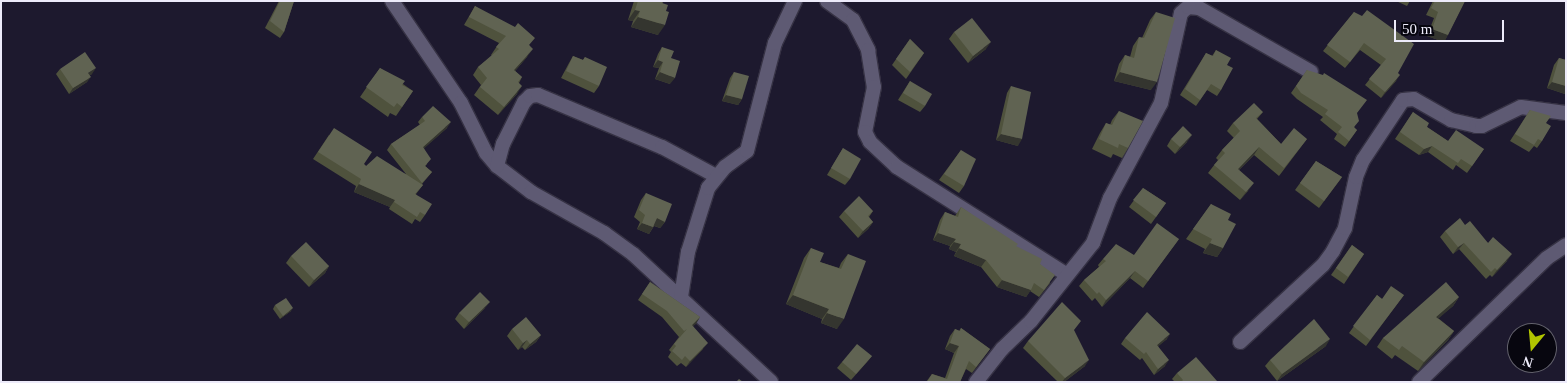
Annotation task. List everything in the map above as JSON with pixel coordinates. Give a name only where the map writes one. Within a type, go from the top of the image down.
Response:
[{"type":"street","points":[[392,1],[461,103],[486,153],[497,166],[531,192],[619,244],[681,297],[771,382]]},
{"type":"street","points":[[681,297],[688,252],[708,188],[716,176],[748,151],[775,43],[795,1]]},
{"type":"street","points":[[827,1],[853,20],[868,50],[874,87],[865,132],[870,142],[897,167],[1067,275]]},
{"type":"street","points":[[976,382],[1093,243],[1110,198],[1154,120],[1175,50],[1181,13],[1188,7],[1200,8],[1311,72]]},
{"type":"street","points":[[497,166],[503,144],[524,102],[530,96],[538,95],[662,147],[716,176]]},
{"type":"street","points":[[1240,342],[1323,265],[1333,251],[1345,228],[1356,178],[1363,160],[1403,100],[1414,99],[1451,120],[1476,126],[1482,126],[1521,107],[1566,114]]},
{"type":"street","points":[[1420,382],[1546,258],[1566,245]]},
{"type":"building","points":[[280,1],[294,1],[284,32],[270,21]]},
{"type":"building","points":[[638,1],[663,1],[662,3],[668,5],[666,11],[669,12],[665,25],[638,17],[640,11],[635,10]]},
{"type":"building","points":[[1435,1],[1465,1],[1448,35],[1432,29],[1438,12],[1431,8]]},
{"type":"building","points":[[475,6],[515,27],[518,23],[535,38],[529,45],[533,49],[514,70],[522,77],[518,82],[522,86],[504,107],[480,87],[487,78],[478,67],[499,49],[496,47],[506,36],[469,17]]},
{"type":"building","points":[[1367,10],[1414,44],[1398,73],[1400,75],[1385,92],[1369,79],[1386,59],[1364,43],[1350,62],[1327,45],[1354,12],[1362,16]]},
{"type":"building","points":[[1156,12],[1175,18],[1157,82],[1120,72],[1125,55],[1134,58],[1139,37],[1144,38]]},
{"type":"building","points":[[972,18],[991,42],[973,56],[954,32]]},
{"type":"building","points":[[910,39],[924,53],[910,72],[896,59]]},
{"type":"building","points":[[662,47],[674,51],[671,58],[680,61],[675,78],[660,72],[663,62],[658,60]]},
{"type":"building","points":[[1216,50],[1231,58],[1227,65],[1233,68],[1221,90],[1211,84],[1200,100],[1185,89],[1206,53],[1213,56]]},
{"type":"building","points":[[85,52],[96,68],[88,73],[91,77],[73,88],[60,69]]},
{"type":"building","points":[[573,56],[583,60],[585,57],[607,67],[599,86],[566,71]]},
{"type":"building","points":[[1559,58],[1566,60],[1566,86],[1552,82]]},
{"type":"building","points":[[380,68],[405,81],[402,85],[413,91],[402,107],[397,103],[394,107],[366,87]]},
{"type":"building","points":[[1307,70],[1323,75],[1324,73],[1367,100],[1357,113],[1359,121],[1354,127],[1357,130],[1349,141],[1338,132],[1342,127],[1325,114],[1328,110],[1301,93],[1296,86]]},
{"type":"building","points":[[734,72],[749,76],[742,99],[726,95]]},
{"type":"building","points":[[910,81],[932,94],[925,106],[903,93]]},
{"type":"building","points":[[1011,86],[1031,92],[1022,139],[1001,134]]},
{"type":"building","points":[[1254,103],[1263,112],[1256,118],[1281,144],[1294,128],[1307,139],[1284,168],[1259,147],[1238,169],[1254,183],[1246,192],[1214,165],[1225,153],[1222,150],[1240,131],[1233,123]]},
{"type":"building","points":[[433,106],[451,122],[423,147],[431,159],[425,166],[432,172],[422,183],[391,144],[425,121],[422,117]]},
{"type":"building","points":[[1530,110],[1551,116],[1546,123],[1551,126],[1542,141],[1538,139],[1534,145],[1515,134]]},
{"type":"building","points":[[1119,111],[1143,121],[1128,148],[1119,144],[1118,148],[1099,139],[1106,123],[1112,125]]},
{"type":"building","points":[[1413,112],[1429,123],[1427,127],[1448,141],[1456,130],[1484,149],[1472,166],[1461,159],[1458,163],[1432,146],[1424,149],[1400,132]]},
{"type":"building","points":[[1183,126],[1192,135],[1180,147],[1171,139]]},
{"type":"building","points":[[334,128],[372,152],[364,164],[366,166],[377,156],[423,185],[415,194],[432,204],[425,215],[420,212],[417,217],[394,202],[395,200],[359,184],[361,179],[318,152]]},
{"type":"building","points":[[843,148],[861,159],[850,179],[831,168]]},
{"type":"building","points":[[961,150],[976,159],[964,186],[944,174]]},
{"type":"building","points":[[1316,161],[1342,177],[1324,201],[1300,183]]},
{"type":"building","points":[[1143,188],[1166,203],[1156,217],[1133,200]]},
{"type":"building","points":[[646,193],[672,204],[665,222],[657,218],[653,227],[642,223],[645,215],[639,210]]},
{"type":"building","points":[[859,196],[873,211],[868,216],[873,222],[863,231],[844,211]]},
{"type":"building","points":[[1211,204],[1231,214],[1228,220],[1236,224],[1223,248],[1210,243],[1212,239],[1193,229]]},
{"type":"building","points":[[961,207],[1018,244],[1016,246],[1042,259],[1040,264],[1055,275],[1044,290],[1034,283],[1031,290],[1002,280],[986,260],[959,248],[961,244],[954,242],[956,239],[938,233],[945,212],[958,217]]},
{"type":"building","points":[[1460,218],[1465,225],[1470,221],[1488,243],[1493,237],[1512,254],[1497,270],[1495,268],[1491,272],[1464,243],[1458,247],[1445,231]]},
{"type":"building","points":[[1157,223],[1179,239],[1148,281],[1135,271],[1106,300],[1099,292],[1097,294],[1084,280],[1106,261],[1103,259],[1116,244],[1134,255]]},
{"type":"building","points":[[306,242],[329,266],[314,280],[291,256]]},
{"type":"building","points":[[1352,245],[1364,254],[1348,277],[1336,268]]},
{"type":"building","points":[[811,248],[824,253],[820,262],[841,269],[848,254],[866,261],[844,319],[827,313],[829,309],[793,295]]},
{"type":"building","points":[[650,282],[700,317],[692,325],[708,343],[690,361],[685,356],[682,360],[672,351],[676,346],[674,344],[687,329],[684,331],[667,311],[642,294]]},
{"type":"building","points":[[1446,282],[1459,297],[1436,317],[1454,331],[1424,362],[1402,346],[1399,350],[1383,338]]},
{"type":"building","points":[[1391,286],[1404,295],[1370,340],[1353,326],[1377,295],[1382,299]]},
{"type":"building","points":[[480,292],[490,302],[469,322],[459,313]]},
{"type":"building","points":[[286,298],[293,308],[283,316],[275,305]]},
{"type":"building","points":[[1062,302],[1081,321],[1074,330],[1089,360],[1065,378],[1028,341]]},
{"type":"building","points":[[1147,312],[1170,334],[1157,345],[1169,360],[1158,369],[1146,352],[1144,354],[1125,338]]},
{"type":"building","points":[[526,317],[541,335],[530,344],[527,340],[523,343],[512,329]]},
{"type":"building","points":[[1314,319],[1330,339],[1282,374],[1270,360]]},
{"type":"building","points":[[961,328],[990,349],[976,367],[969,361],[960,382],[927,382],[932,374],[947,379],[959,346],[950,343],[955,329],[960,331]]},
{"type":"building","points":[[857,344],[872,356],[856,374],[842,362]]},
{"type":"building","points":[[1196,357],[1217,381],[1224,382],[1181,382],[1183,380],[1177,373]]}]
